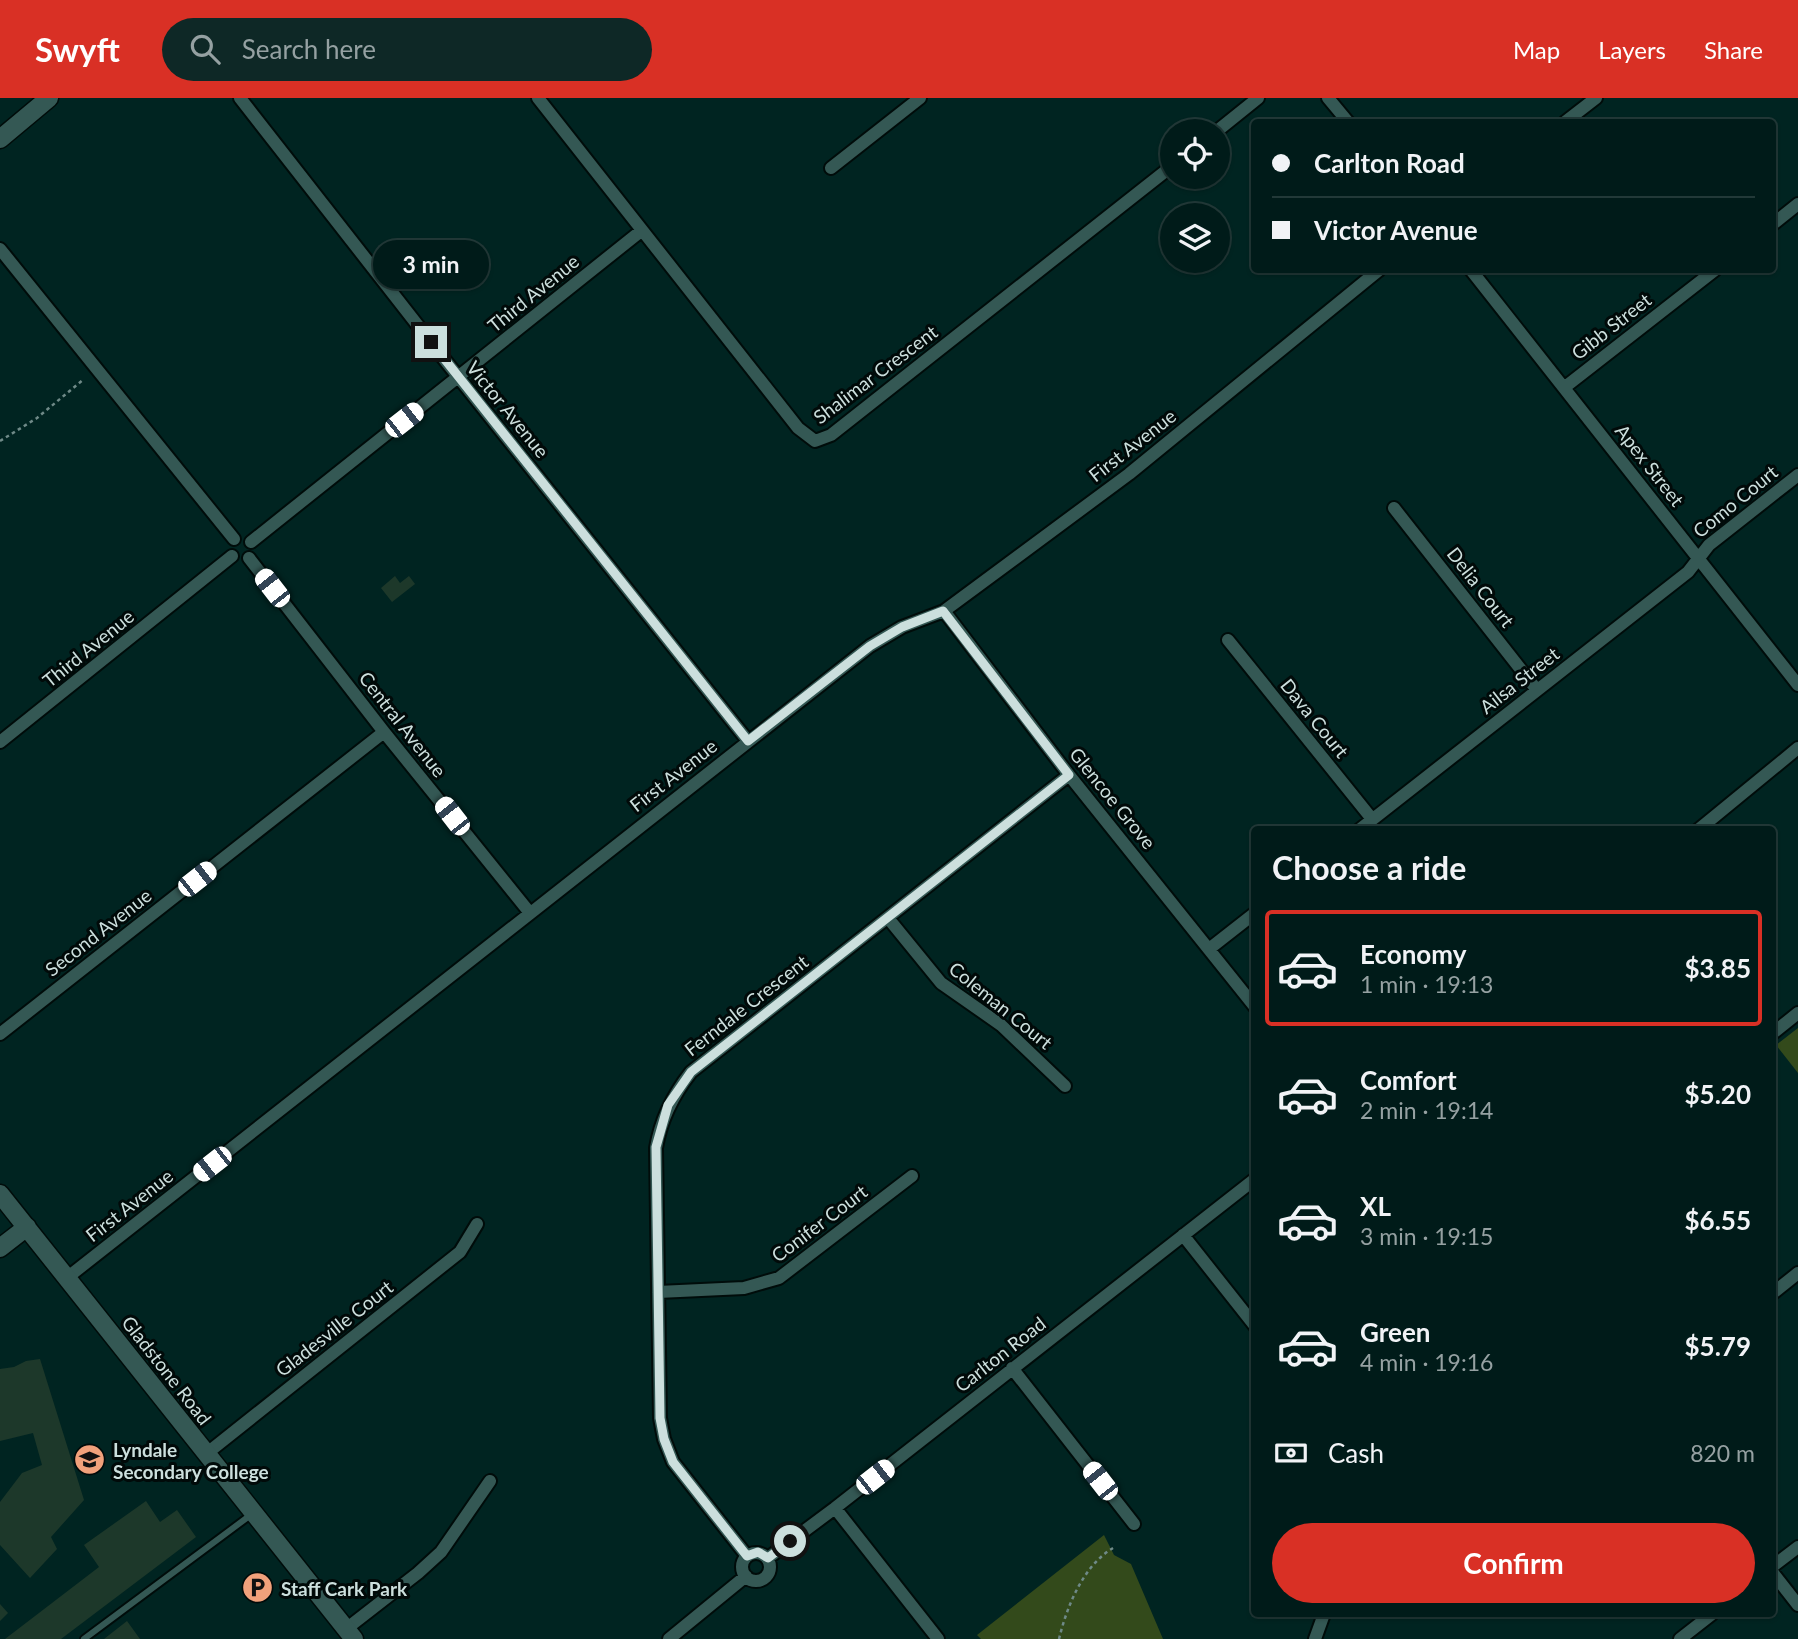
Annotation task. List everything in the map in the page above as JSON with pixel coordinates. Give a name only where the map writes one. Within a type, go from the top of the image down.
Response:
[{"type":"main road","points":[[0,139],[48,98]]},
{"type":"main road","name":"Gladstone Road","points":[[0,1194],[350,1634]]},
{"type":"main road","points":[[0,1248],[27,1227]]},
{"type":"street","name":"Shalimar Crescent","points":[[538,98],[799,428],[815,441],[831,435],[1160,175]]},
{"type":"street","points":[[831,168],[920,98]]},
{"type":"street","points":[[1230,121],[1258,98]]},
{"type":"street","points":[[1328,98],[1346,119]]},
{"type":"street","name":"Victor Avenue","points":[[242,99],[458,377],[748,741]]},
{"type":"street","points":[[1568,119],[1589,100]]},
{"type":"street","points":[[1776,222],[1798,204]]},
{"type":"street","name":"Third Avenue","points":[[251,542],[641,231]]},
{"type":"street","points":[[0,249],[234,539]]},
{"type":"street","name":"First Avenue","points":[[68,1277],[870,646],[902,627],[943,611],[1129,474],[1375,273]]},
{"type":"street","name":"Apex Street","points":[[1473,273],[1798,685]]},
{"type":"street","name":"Gibb Street","points":[[1565,387],[1711,273]]},
{"type":"street","name":"Como Court","points":[[1698,558],[1709,545],[1798,475]]},
{"type":"street","name":"Delia Court","points":[[1394,508],[1537,690]]},
{"type":"street","points":[[241,537],[251,542],[253,552],[249,558],[242,561],[232,556],[229,547],[234,539],[241,537]]},
{"type":"street","name":"Third Avenue","points":[[0,742],[232,556]]},
{"type":"street","name":"Central Avenue","points":[[249,558],[384,732],[530,913]]},
{"type":"street","name":"Ailsa Street","points":[[1364,826],[1688,572],[1698,558]]},
{"type":"street","name":"Glencoe Grove","points":[[943,611],[1069,775],[1251,1002]]},
{"type":"street","name":"Dava Court","points":[[1228,640],[1372,819]]},
{"type":"street","name":"Second Avenue","points":[[0,1034],[384,732]]},
{"type":"street","points":[[1703,826],[1798,748]]},
{"type":"street","name":"Ferndale Crescent","points":[[747,1556],[673,1462],[664,1439],[658,1395],[656,1147],[668,1105],[691,1072],[1069,775]]},
{"type":"street","points":[[1209,949],[1251,916]]},
{"type":"street","name":"Coleman Court","points":[[888,918],[942,983],[1001,1025],[1065,1086]]},
{"type":"street","points":[[1776,1031],[1798,1013]]},
{"type":"street","name":"Conifer Court","points":[[659,1292],[735,1289],[761,1285],[779,1278],[912,1176]]},
{"type":"street","name":"Carlton Road","points":[[768,1558],[1251,1182]]},
{"type":"street","name":"Gladesville Court","points":[[206,1454],[460,1252],[477,1224]]},
{"type":"street","points":[[1183,1235],[1251,1321]]},
{"type":"street","points":[[1776,1291],[1798,1273]]},
{"type":"street","points":[[1012,1368],[1134,1524]]},
{"type":"street","points":[[350,1634],[441,1552],[490,1481]]},
{"type":"street","points":[[835,1508],[938,1639]]},
{"type":"street","points":[[1776,1564],[1798,1547]]},
{"type":"street","points":[[758,1552],[768,1558],[771,1569],[764,1578],[755,1581],[746,1576],[742,1566],[747,1556],[758,1552]]},
{"type":"street","points":[[669,1639],[746,1576]]},
{"type":"street","points":[[1776,1577],[1798,1605]]},
{"type":"street","points":[[1315,1639],[1323,1617]]},
{"type":"street","points":[[1680,1639],[1708,1617]]},
{"type":"lane","points":[[84,1639],[253,1513]]},
{"type":"path","points":[[0,441],[37,418],[84,379]]},
{"type":"path","points":[[1059,1639],[1070,1603],[1081,1584],[1100,1556],[1113,1548]]},
{"type":"green space","points":[[1798,1028],[1798,1073],[1776,1045]]},
{"type":"green space","points":[[1104,1535],[1114,1555],[1131,1564],[1163,1639],[981,1639],[977,1635]]},
{"type":"building","points":[[395,576],[400,583],[409,576],[415,584],[392,602],[381,588]]},
{"type":"building","points":[[40,1359],[84,1500],[51,1537],[57,1549],[30,1578],[0,1545],[0,1502],[22,1473],[42,1465],[33,1433],[0,1441],[0,1369]]},
{"type":"building","points":[[146,1501],[160,1522],[177,1510],[196,1537],[61,1639],[5,1639],[99,1567],[84,1545]]},
{"type":"building","points":[[0,1604],[8,1613],[0,1621]]},
{"type":"building","points":[[127,1621],[140,1639],[104,1639]]},
{"type":"place","name":"Lyndale Secondary College","points":[[90,1460]]},
{"type":"place","name":"Staff Cark Park","points":[[258,1588]]},
{"type":"route","points":[[431,342],[748,741],[870,646],[902,627],[943,611],[1069,775],[691,1072],[668,1105],[656,1147],[658,1395],[664,1439],[673,1462],[747,1556],[758,1552],[768,1558],[790,1541]]}]
